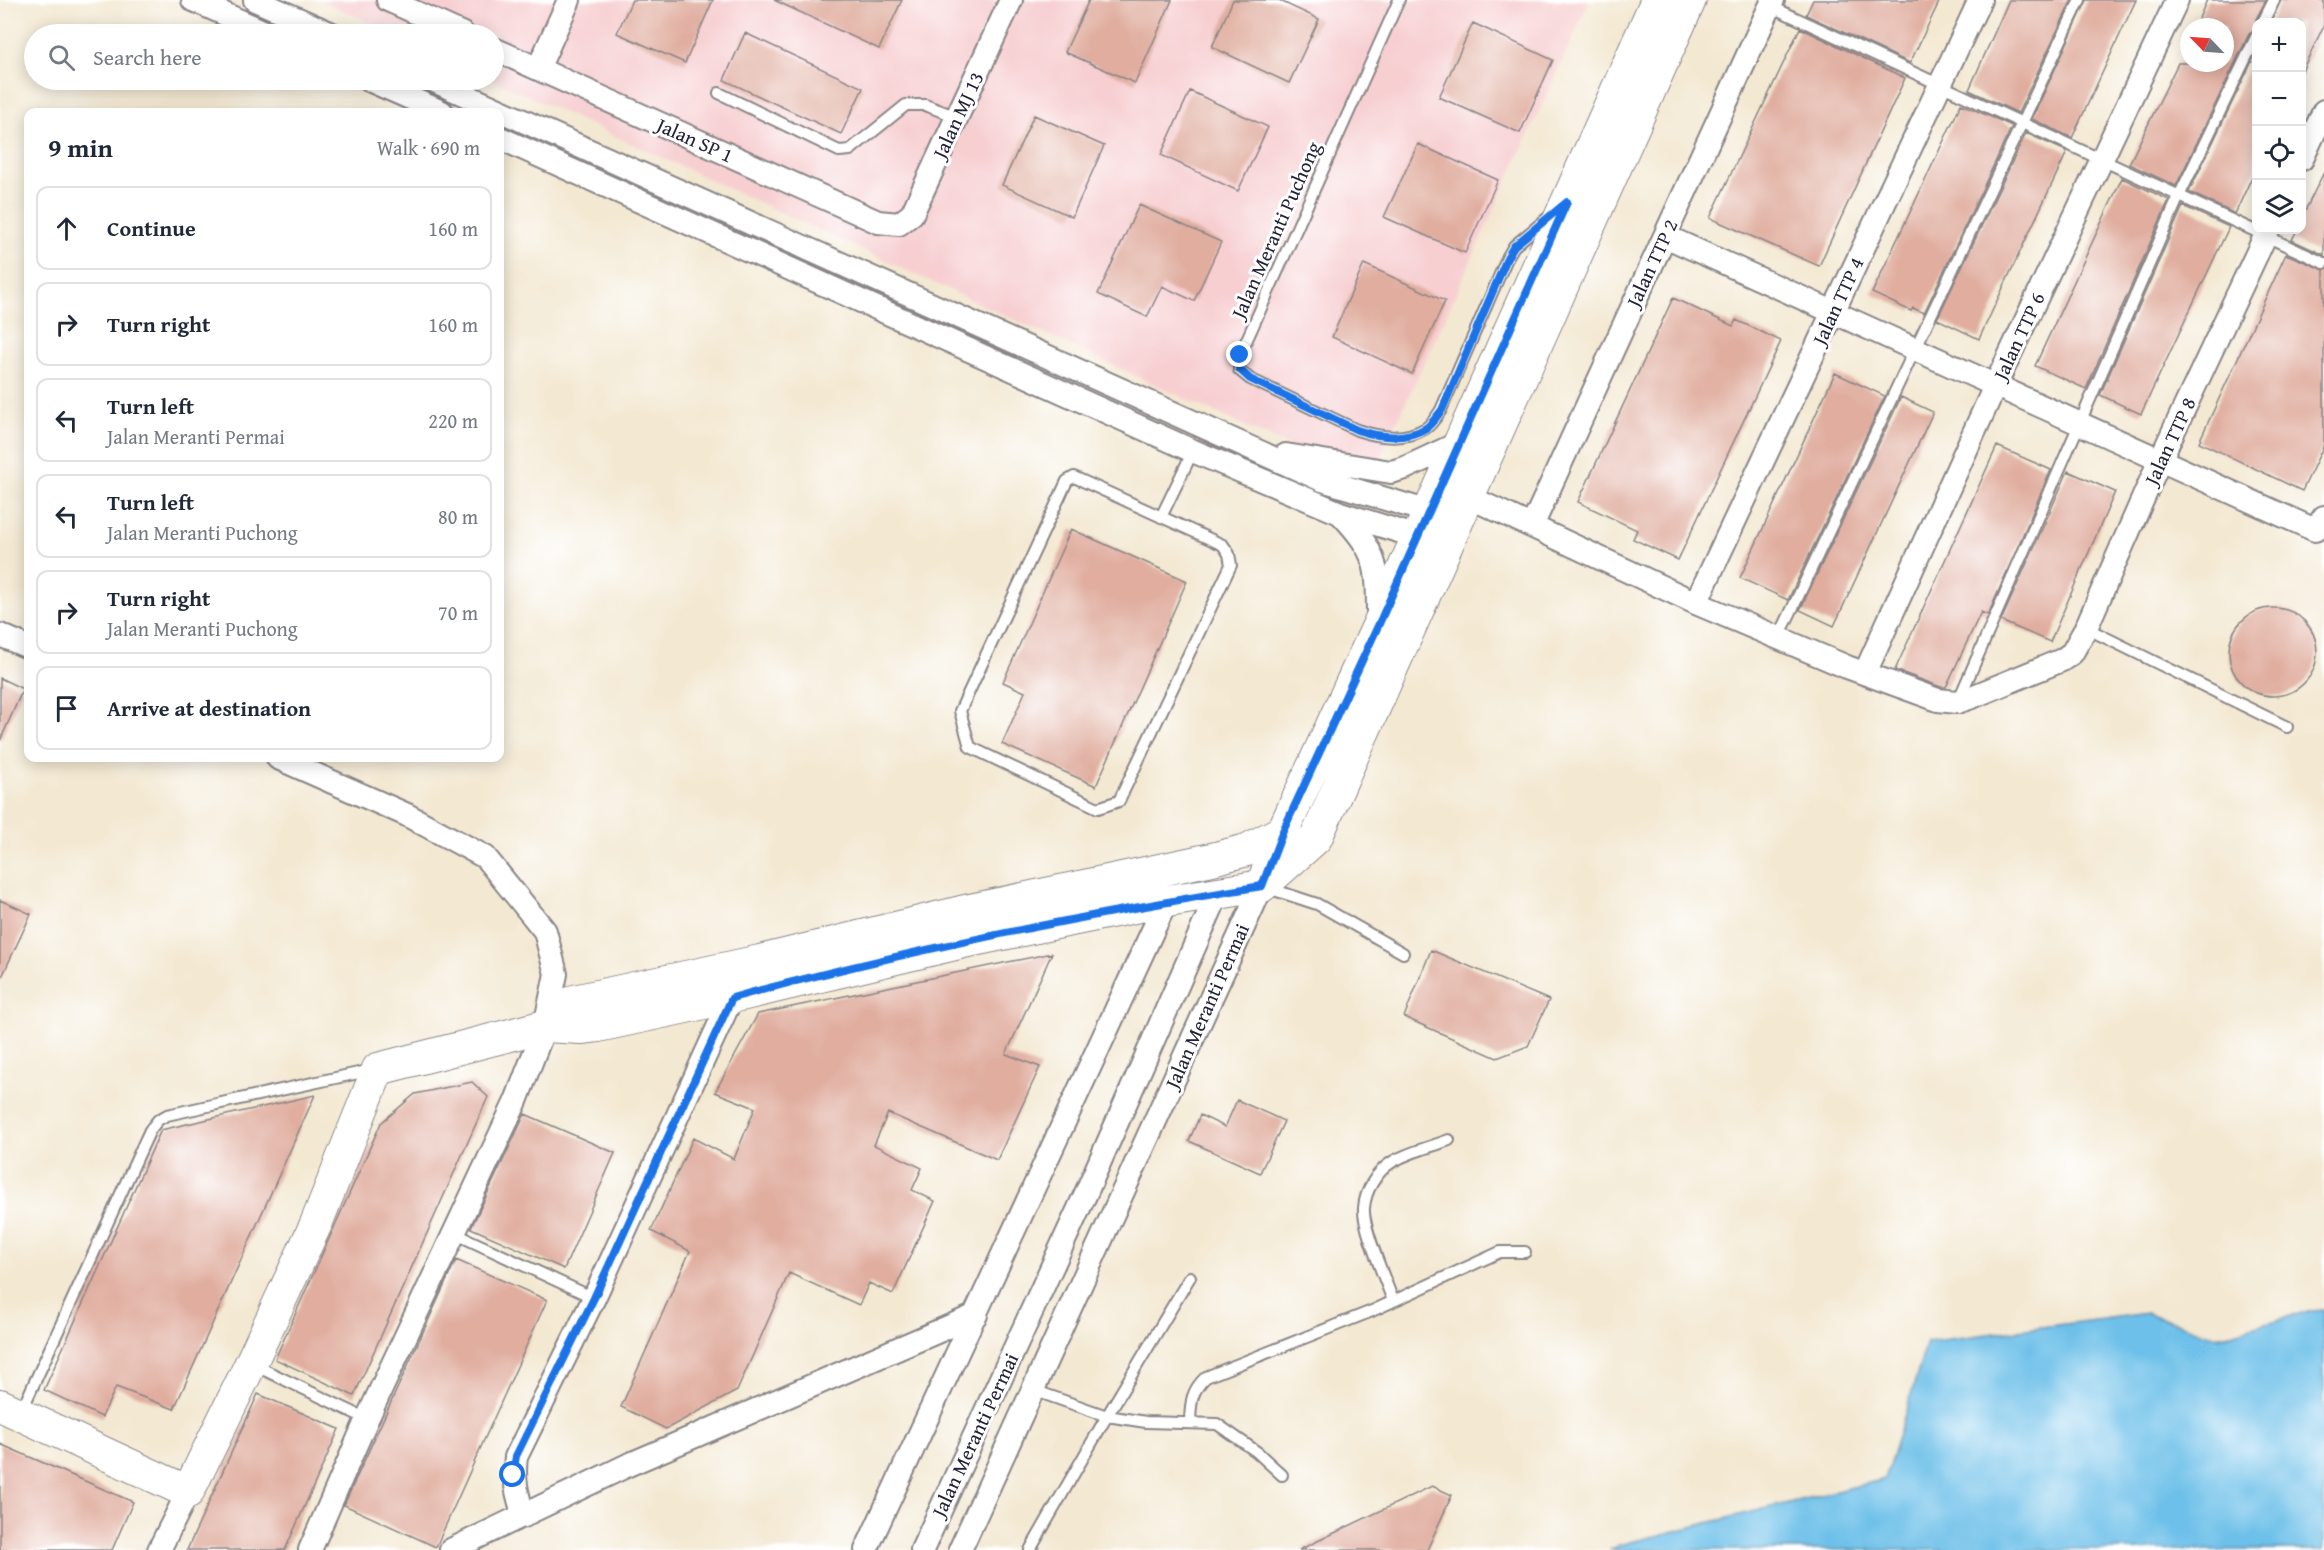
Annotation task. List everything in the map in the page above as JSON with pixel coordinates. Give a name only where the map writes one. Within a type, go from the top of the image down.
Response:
[{"type":"street","points":[[193,0],[247,24]]},
{"type":"street","points":[[255,0],[309,24]]},
{"type":"street","points":[[388,0],[441,24]]},
{"type":"street","points":[[538,69],[569,0]]},
{"type":"street","name":"Jalan MJ 13","points":[[899,224],[912,214],[1011,0]]},
{"type":"street","name":"Jalan Meranti Permai","points":[[960,1550],[1262,886],[1283,831],[1378,626],[1657,0]]},
{"type":"street","points":[[159,1550],[316,1224],[378,1069],[545,1026],[582,1028],[598,1026],[732,998],[968,941],[1166,902],[1262,886],[1316,838],[1690,0]]},
{"type":"street","name":"Jalan TTP 4","points":[[1696,603],[1980,0]]},
{"type":"street","name":"Jalan TTP 6","points":[[1865,673],[1995,386],[2177,0]]},
{"type":"street","name":"Jalan TTP 2","points":[[1532,526],[1771,3]]},
{"type":"street","name":"Jalan SP 1","points":[[504,54],[878,222],[899,224]]},
{"type":"street","points":[[392,90],[433,108]]},
{"type":"street","points":[[454,90],[494,108]]},
{"type":"street","points":[[2306,149],[2324,111]]},
{"type":"street","points":[[504,112],[1322,480],[1458,521],[1532,526],[1778,639],[1938,700],[1957,702]]},
{"type":"street","points":[[504,140],[1193,451],[1340,513],[1371,551],[1378,574],[1378,626]]},
{"type":"street","name":"Jalan TTP 8","points":[[1957,702],[2062,660],[2072,653],[2086,628],[2160,460],[2267,234]]},
{"type":"street","points":[[1665,236],[2160,460],[2320,524]]},
{"type":"street","points":[[1252,449],[1391,472],[1405,468],[1459,443]]},
{"type":"street","points":[[1340,513],[1429,511],[1458,521]]},
{"type":"street","points":[[0,635],[24,645]]},
{"type":"street","points":[[287,762],[407,815],[484,857],[545,931],[556,974],[545,1026],[516,1101],[368,1419],[310,1550]]},
{"type":"street","points":[[545,1026],[574,1001],[760,961],[961,912],[1224,856],[1247,850],[1283,831]]},
{"type":"street","name":"Jalan Meranti Permai","points":[[922,1550],[1086,1193],[1218,893]]},
{"type":"street","points":[[866,1550],[1166,902]]},
{"type":"street","points":[[524,1516],[517,1498],[513,1475],[516,1456],[594,1298],[732,998]]},
{"type":"street","points":[[451,1550],[628,1465],[976,1316]]},
{"type":"street","points":[[10,1410],[188,1492]]},
{"type":"lane","name":"Jalan Meranti Puchong","points":[[1399,0],[1240,355],[1239,369],[1250,379],[1374,436],[1407,435],[1426,428],[1442,410],[1514,246],[1567,202]]},
{"type":"lane","points":[[1778,639],[2080,0]]},
{"type":"lane","points":[[2265,18],[2274,0]]},
{"type":"lane","points":[[1771,3],[1940,85],[2179,196],[2252,227]]},
{"type":"lane","points":[[1957,702],[2081,424],[2179,196],[2252,45]]},
{"type":"lane","points":[[719,93],[839,151],[850,150],[906,105],[925,105],[957,117]]},
{"type":"lane","points":[[2269,234],[2324,263]]},
{"type":"lane","points":[[1161,517],[1193,451]]},
{"type":"lane","points":[[1074,477],[1161,517],[1222,545],[1231,565],[1119,801],[1098,808],[970,747],[960,711],[1067,481],[1074,477]]},
{"type":"lane","points":[[2086,628],[2287,727]]},
{"type":"lane","points":[[1262,886],[1317,904],[1402,953]]},
{"type":"lane","points":[[10,1410],[150,1130],[158,1120],[167,1115],[378,1069]]},
{"type":"lane","points":[[1393,1301],[1366,1224],[1363,1210],[1366,1194],[1378,1174],[1392,1162],[1449,1140]]},
{"type":"lane","points":[[454,1233],[594,1298]]},
{"type":"lane","points":[[1190,1421],[1191,1397],[1196,1386],[1206,1377],[1393,1301],[1500,1252],[1525,1252]]},
{"type":"lane","points":[[1030,1550],[1190,1278]]},
{"type":"lane","points":[[251,1363],[368,1419]]},
{"type":"lane","points":[[1033,1390],[1107,1416],[1146,1422],[1190,1421],[1217,1424],[1257,1452],[1281,1475]]},
{"type":"shaded area","points":[[320,0],[1590,0],[1369,483],[504,85],[504,24],[373,24]]},
{"type":"water","points":[[2324,1309],[2324,1550],[1609,1550],[1619,1545],[1885,1479],[1927,1342],[2147,1313],[2217,1337],[2312,1310]]},
{"type":"building","points":[[632,0],[713,0],[685,63],[617,33]]},
{"type":"building","points":[[774,0],[902,0],[879,49]]},
{"type":"building","points":[[1089,0],[1172,0],[1135,83],[1065,52]]},
{"type":"building","points":[[1233,0],[1278,0],[1319,19],[1289,83],[1212,47]]},
{"type":"building","points":[[1813,0],[1940,0],[1910,63],[1806,15]]},
{"type":"building","points":[[2009,0],[2072,0],[2018,113],[1969,90]]},
{"type":"building","points":[[2087,0],[2136,0],[2072,138],[2032,119]]},
{"type":"building","points":[[2207,0],[2266,0],[2257,18],[2252,18],[2252,32],[2249,34],[2234,65],[2234,18],[2199,18]]},
{"type":"building","points":[[2281,0],[2324,0],[2324,25],[2306,63],[2306,18],[2273,18]]},
{"type":"building","points":[[1473,23],[1553,60],[1520,133],[1439,97]]},
{"type":"building","points":[[1800,28],[1905,78],[1819,266],[1710,218]]},
{"type":"building","points":[[745,33],[863,88],[841,134],[724,80]]},
{"type":"building","points":[[2252,61],[2252,177],[2235,214],[2189,192]]},
{"type":"building","points":[[2180,63],[2180,72],[2231,72],[2176,186],[2129,164]]},
{"type":"building","points":[[1190,91],[1268,127],[1238,191],[1161,155]]},
{"type":"building","points":[[1961,104],[2012,126],[1924,313],[1913,308],[1911,311],[1872,293]]},
{"type":"building","points":[[1034,115],[1104,146],[1072,217],[1002,185]]},
{"type":"building","points":[[2026,133],[2066,151],[2066,154],[1979,339],[1937,319]]},
{"type":"building","points":[[1418,144],[1498,180],[1465,253],[1384,217]]},
{"type":"building","points":[[2324,172],[2324,255],[2292,240],[2295,234],[2306,234],[2306,209]]},
{"type":"building","points":[[2122,178],[2169,200],[2086,389],[2035,366]]},
{"type":"building","points":[[1139,205],[1221,242],[1194,301],[1162,286],[1147,317],[1098,294]]},
{"type":"building","points":[[2183,206],[2229,227],[2141,414],[2100,395]]},
{"type":"building","points":[[2286,254],[2324,270],[2324,445],[2302,491],[2199,442]]},
{"type":"building","points":[[1364,264],[1445,301],[1412,374],[1332,337]]},
{"type":"building","points":[[1673,298],[1733,326],[1736,320],[1781,341],[1678,560],[1633,539],[1637,530],[1578,502]]},
{"type":"building","points":[[1835,373],[1885,396],[1788,600],[1740,578]]},
{"type":"building","points":[[1901,397],[1933,412],[1834,626],[1800,610]]},
{"type":"building","points":[[1997,446],[2051,470],[1988,615],[1981,612],[1946,687],[1941,687],[1895,670]]},
{"type":"building","points":[[2068,471],[2115,492],[2050,642],[2001,621]]},
{"type":"building","points":[[1071,529],[1187,581],[1096,786],[1002,744],[1025,692],[1003,682]]},
{"type":"building","points":[[2264,608],[2282,608],[2298,615],[2310,627],[2317,643],[2317,661],[2310,677],[2298,689],[2282,696],[2264,696],[2248,689],[2236,677],[2229,661],[2229,643],[2236,627],[2248,615]]},
{"type":"building","points":[[0,678],[23,689],[0,741]]},
{"type":"building","points":[[0,900],[31,914],[0,981]]},
{"type":"building","points":[[1431,950],[1549,1000],[1528,1046],[1497,1058],[1404,1017]]},
{"type":"building","points":[[1052,953],[1006,1054],[1040,1067],[997,1160],[888,1113],[874,1145],[922,1168],[912,1190],[935,1201],[893,1294],[869,1283],[859,1305],[789,1273],[737,1391],[666,1429],[621,1407],[690,1251],[651,1231],[693,1138],[734,1159],[755,1108],[715,1092],[758,1014]]},
{"type":"building","points":[[472,1082],[488,1097],[354,1396],[275,1359],[381,1123],[415,1094]]},
{"type":"building","points":[[315,1095],[174,1409],[116,1387],[102,1417],[44,1390],[161,1130]]},
{"type":"building","points":[[1237,1100],[1284,1121],[1260,1173],[1189,1141],[1200,1115],[1225,1127]]},
{"type":"building","points":[[525,1114],[615,1153],[564,1269],[471,1228]]},
{"type":"building","points":[[456,1260],[547,1300],[436,1547],[344,1505]]},
{"type":"building","points":[[258,1394],[339,1429],[285,1550],[187,1550]]},
{"type":"building","points":[[0,1444],[133,1502],[112,1550],[0,1550]]},
{"type":"building","points":[[1432,1486],[1452,1495],[1427,1550],[1299,1550]]},
{"type":"route","points":[[513,1475],[516,1456],[594,1298],[732,998],[769,987],[968,941],[1149,904],[1262,886],[1283,831],[1378,626],[1567,202],[1514,246],[1442,410],[1426,428],[1407,435],[1389,437],[1374,436],[1357,430],[1250,379],[1239,369],[1240,355]]}]
